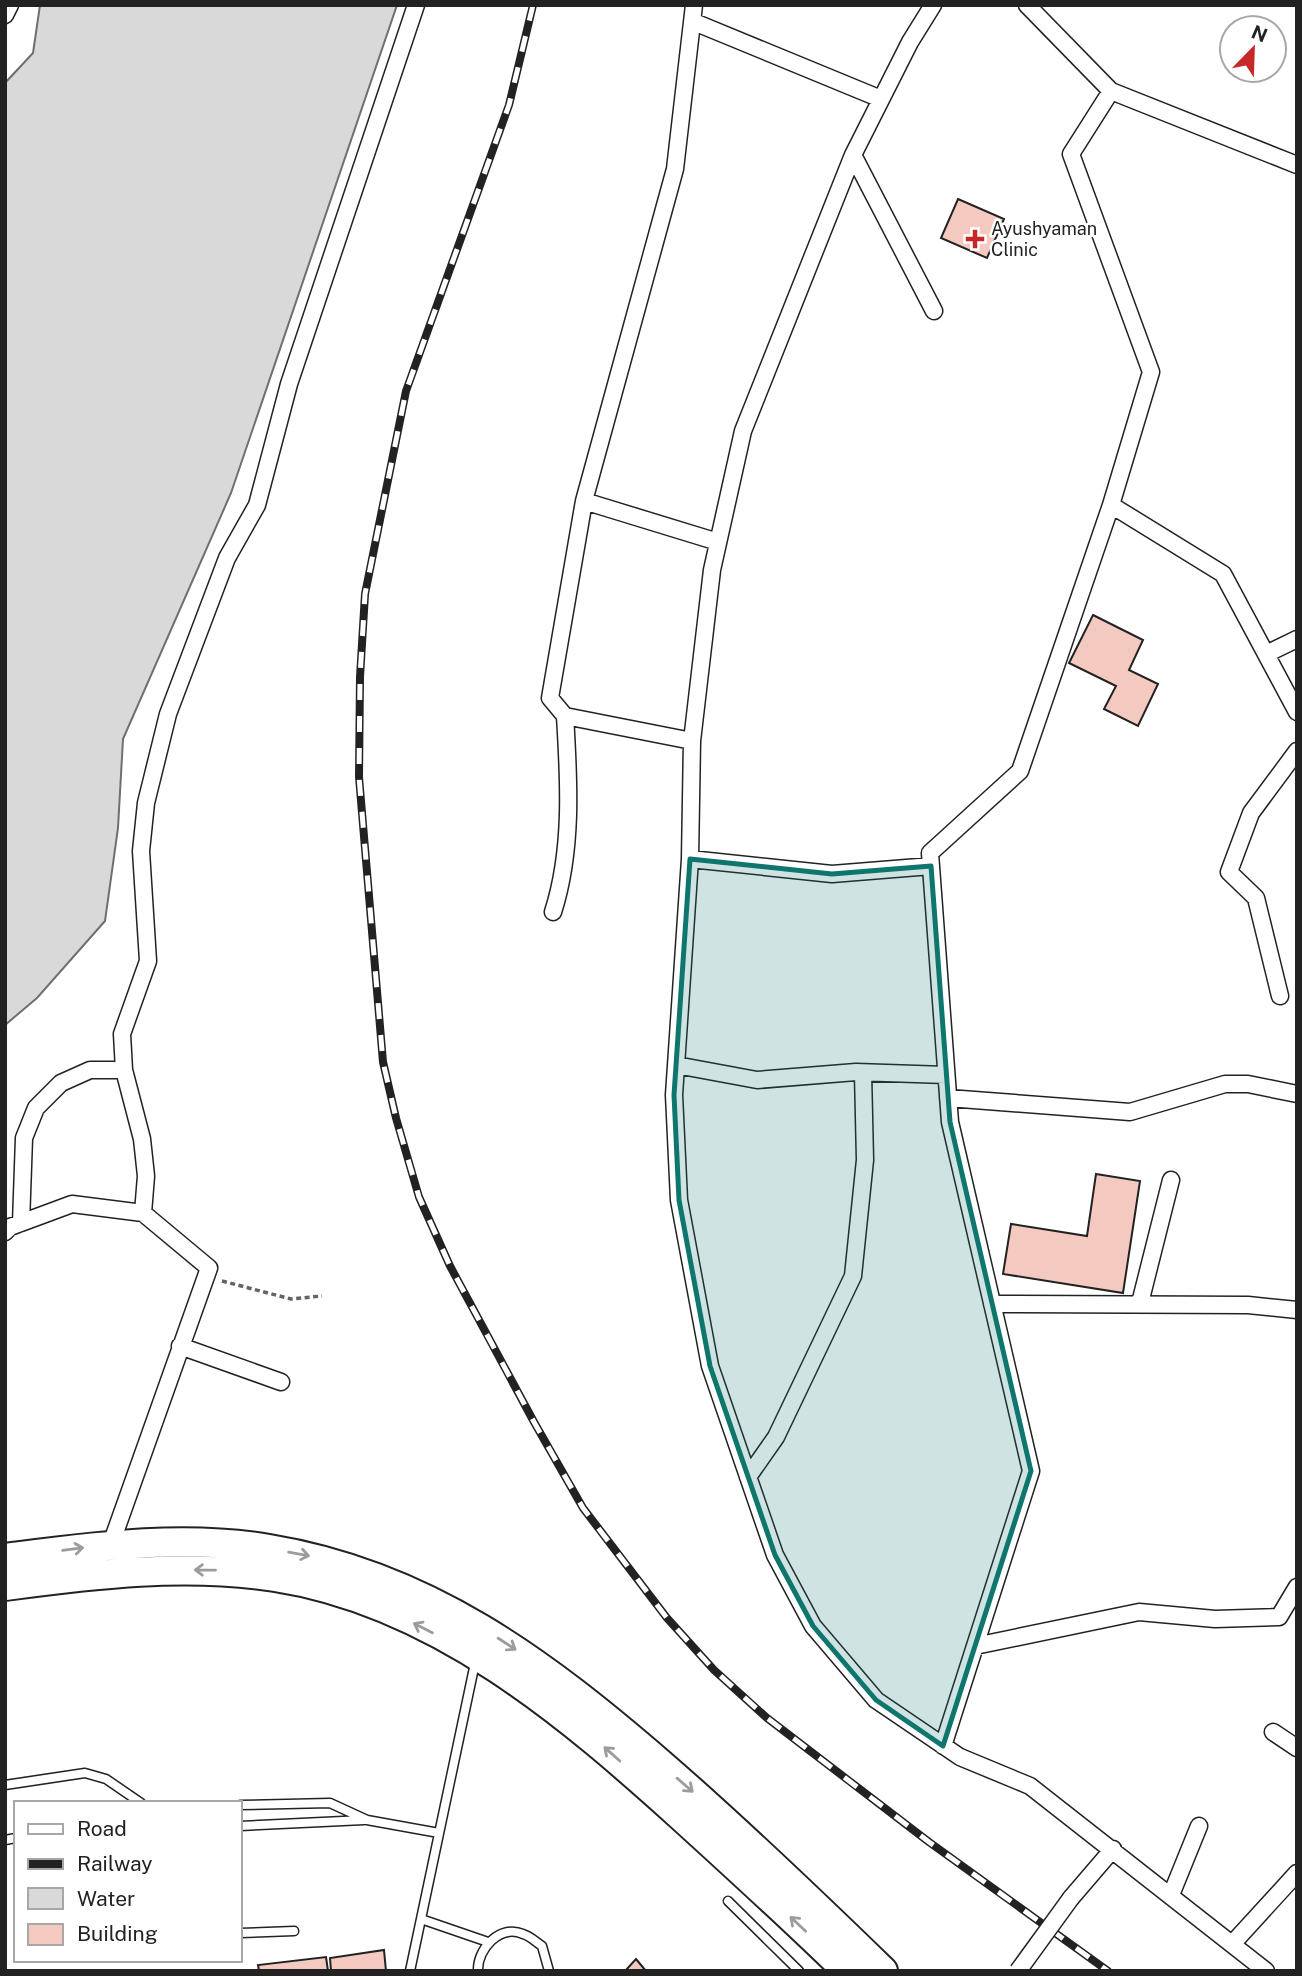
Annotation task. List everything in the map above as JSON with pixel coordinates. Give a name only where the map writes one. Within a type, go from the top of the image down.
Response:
[{"type":"highway","points":[[5,1558],[111,1544],[213,1543],[313,1557],[396,1583],[506,1643],[606,1716],[703,1801],[883,1971]]},
{"type":"highway","points":[[5,1586],[145,1571],[211,1570],[276,1577],[333,1590],[420,1625],[476,1656],[548,1702],[606,1748],[847,1971]]},
{"type":"street","points":[[5,15],[10,5]]},
{"type":"street","points":[[143,1213],[146,1176],[142,1139],[124,1070],[122,1034],[148,961],[141,851],[146,803],[168,714],[227,558],[257,505],[289,384],[416,5]]},
{"type":"street","points":[[933,5],[910,42],[853,155],[743,431],[712,570],[692,741],[690,859],[676,1065],[678,1200],[710,1366],[775,1555],[813,1626],[876,1700],[960,1757],[1030,1786],[1114,1849],[1266,1971]]},
{"type":"street","points":[[1027,5],[1111,91],[1297,165]]},
{"type":"street","points":[[553,912],[563,879],[569,774],[565,716],[550,698],[584,501],[675,169],[694,13],[881,99]]},
{"type":"street","points":[[943,1746],[1031,1471],[950,1122],[930,853],[1020,771],[1111,505],[1151,372],[1071,154],[1111,91]]},
{"type":"street","points":[[853,155],[934,312]]},
{"type":"street","points":[[584,501],[718,542]]},
{"type":"street","points":[[1111,505],[1223,573],[1297,712]]},
{"type":"street","points":[[1266,654],[1297,639]]},
{"type":"street","points":[[565,716],[692,741]]},
{"type":"street","points":[[1280,996],[1255,898],[1229,872],[1251,813],[1297,751]]},
{"type":"street","points":[[690,859],[832,874],[931,866]]},
{"type":"street","points":[[676,1065],[757,1080],[863,1073],[946,1075]]},
{"type":"street","points":[[21,1223],[24,1138],[36,1108],[61,1083],[90,1070],[124,1070]]},
{"type":"street","points":[[748,1477],[776,1437],[853,1276],[865,1160],[863,1073]]},
{"type":"street","points":[[948,1098],[1130,1112],[1225,1084],[1248,1084],[1297,1094]]},
{"type":"street","points":[[1140,1303],[1171,1180]]},
{"type":"street","points":[[5,1232],[21,1223],[72,1204],[143,1213],[209,1268],[111,1544]]},
{"type":"street","points":[[992,1304],[1248,1305],[1297,1310]]},
{"type":"street","points":[[180,1346],[282,1382]]},
{"type":"street","points":[[975,1646],[1139,1612],[1215,1619],[1279,1617],[1297,1587]]},
{"type":"street","points":[[1273,1732],[1297,1748]]},
{"type":"street","points":[[1171,1895],[1199,1826]]},
{"type":"street","points":[[1018,1971],[1071,1898],[1114,1849]]},
{"type":"street","points":[[1233,1943],[1297,1873]]},
{"type":"lane","points":[[410,1971],[476,1656]]},
{"type":"lane","points":[[5,1785],[85,1773],[106,1779],[138,1801]]},
{"type":"lane","points":[[242,1805],[330,1803],[367,1820]]},
{"type":"lane","points":[[242,1826],[367,1820],[439,1833]]},
{"type":"lane","points":[[728,1901],[799,1971]]},
{"type":"lane","points":[[421,1919],[488,1942]]},
{"type":"lane","points":[[242,1933],[294,1931]]},
{"type":"lane","points":[[478,1971],[478,1962],[488,1942],[510,1932],[522,1933],[542,1946],[549,1971]]},
{"type":"path","points":[[209,1268],[217,1280],[292,1299],[322,1296]]},
{"type":"highlighted area","points":[[690,859],[832,874],[931,866],[950,1122],[1031,1471],[943,1746],[876,1700],[813,1626],[775,1555],[710,1366],[679,1200],[674,1095]]},
{"type":"water","points":[[40,5],[397,5],[231,493],[123,739],[118,828],[105,921],[37,998],[5,1025],[5,83],[33,53]]},
{"type":"building","points":[[958,199],[1004,219],[987,258],[941,238]]},
{"type":"building","points":[[1093,615],[1143,640],[1129,670],[1158,684],[1138,726],[1104,709],[1116,686],[1069,663]]},
{"type":"building","points":[[1096,1174],[1140,1181],[1123,1293],[1003,1274],[1011,1224],[1087,1236]]},
{"type":"building","points":[[384,1950],[386,1971],[331,1971],[330,1958]]},
{"type":"building","points":[[326,1957],[328,1971],[259,1971],[258,1965]]},
{"type":"building","points":[[636,1959],[646,1971],[625,1971]]},
{"type":"railway","points":[[533,5],[509,105],[406,391],[365,594],[360,677],[359,777],[383,1062],[419,1197],[450,1266],[583,1508],[667,1618],[714,1670],[767,1718],[929,1842],[1108,1971]]},
{"type":"place","name":"Ayushyaman Clinic","points":[[975,239]]}]
